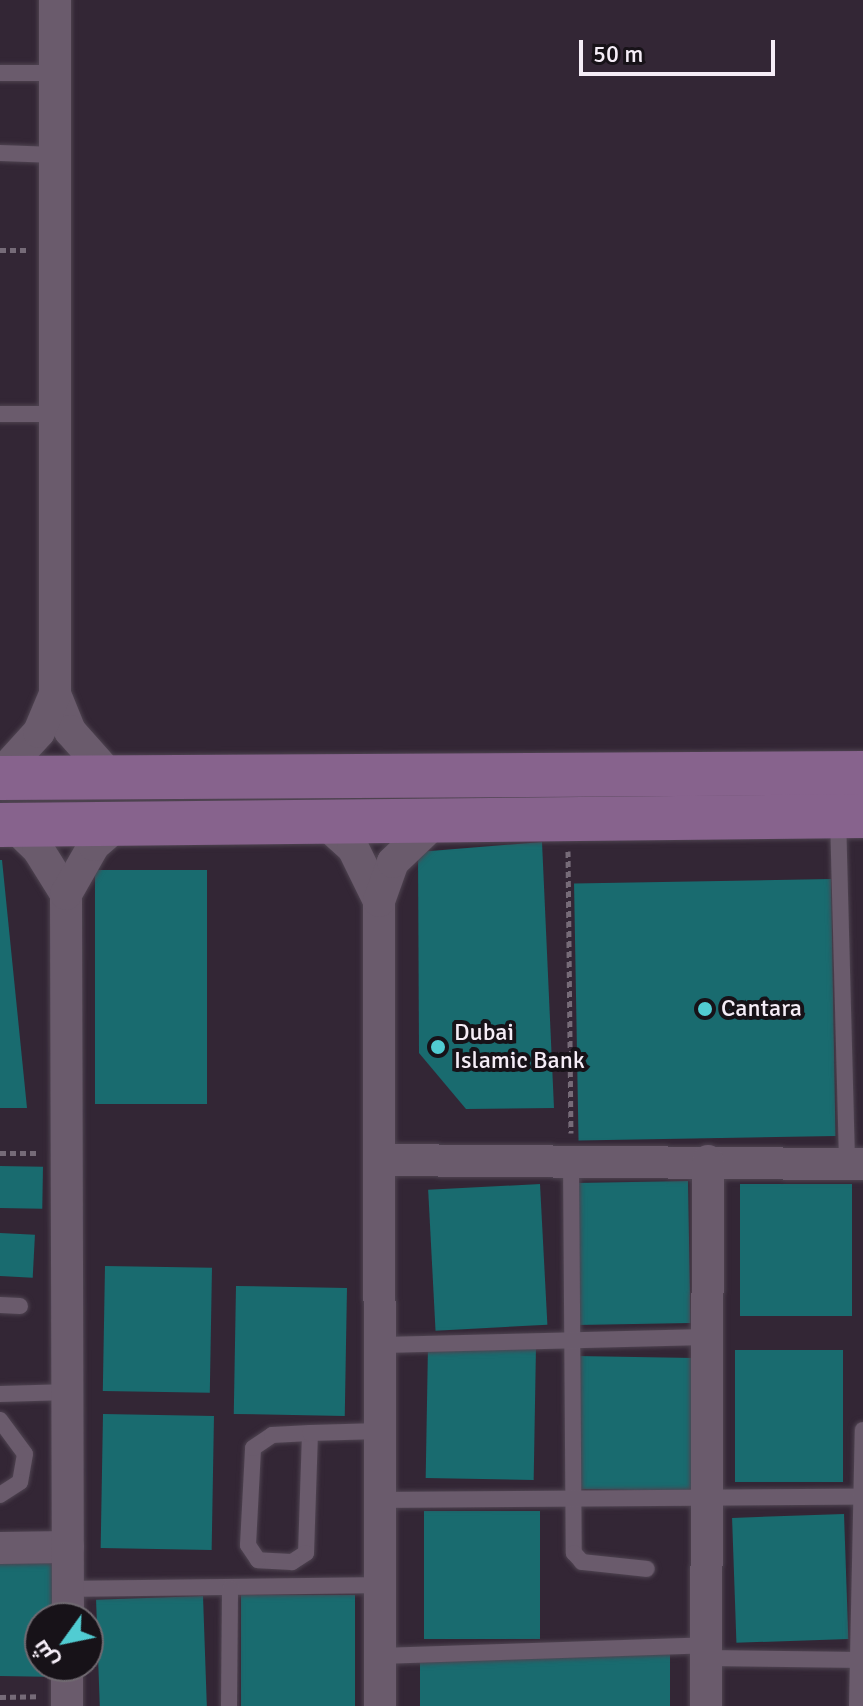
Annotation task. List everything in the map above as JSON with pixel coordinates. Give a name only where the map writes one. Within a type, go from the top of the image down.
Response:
[{"type":"main road","points":[[0,777],[863,773]]},
{"type":"main road","points":[[6,825],[123,820],[850,816]]},
{"type":"street","points":[[55,0],[55,694],[70,731],[110,776]]},
{"type":"street","points":[[0,777],[39,732],[55,694]]},
{"type":"street","points":[[68,1602],[70,1392],[66,894],[94,845],[123,820]]},
{"type":"street","points":[[380,1706],[379,901],[398,854],[437,820]]},
{"type":"street","points":[[323,821],[353,848],[379,901]]},
{"type":"street","points":[[6,825],[38,849],[66,894]]},
{"type":"street","points":[[381,1160],[855,1164]]},
{"type":"street","points":[[706,1706],[708,1161]]},
{"type":"street","points":[[0,1548],[68,1547]]},
{"type":"lane","points":[[0,73],[55,73]]},
{"type":"lane","points":[[0,153],[55,155]]},
{"type":"lane","points":[[0,414],[54,414]]},
{"type":"lane","points":[[850,816],[855,1164]]},
{"type":"lane","points":[[571,1161],[573,1498],[578,1560],[647,1569]]},
{"type":"lane","points":[[0,1305],[20,1306]]},
{"type":"lane","points":[[381,1345],[708,1337]]},
{"type":"lane","points":[[0,1394],[70,1392]]},
{"type":"lane","points":[[0,1495],[20,1482],[25,1454],[1,1425]]},
{"type":"lane","points":[[857,1706],[863,1430]]},
{"type":"lane","points":[[310,1433],[306,1553],[292,1562],[258,1560],[248,1545],[253,1448],[272,1435],[310,1433],[380,1431]]},
{"type":"lane","points":[[380,1500],[862,1497]]},
{"type":"lane","points":[[88,1602],[230,1588],[380,1585]]},
{"type":"lane","points":[[229,1706],[230,1588]]},
{"type":"lane","points":[[380,1656],[707,1652],[860,1660]]},
{"type":"path","points":[[567,818],[571,1161]]},
{"type":"path","points":[[0,1153],[68,1152]]},
{"type":"path","points":[[0,1697],[67,1689]]},
{"type":"building","points":[[542,842],[554,1108],[466,1109],[419,1053],[418,852]]},
{"type":"building","points":[[2,860],[27,1108],[0,1108]]},
{"type":"building","points":[[95,870],[207,870],[207,1104],[95,1104]]},
{"type":"building","name":"Cantara","points":[[831,879],[835,1136],[579,1140],[574,883]]},
{"type":"building","points":[[0,1166],[43,1167],[42,1209],[0,1208]]},
{"type":"building","points":[[688,1181],[690,1323],[577,1325],[575,1183]]},
{"type":"building","points":[[540,1184],[547,1325],[436,1331],[428,1190]]},
{"type":"building","points":[[740,1184],[852,1184],[852,1316],[740,1316]]},
{"type":"building","points":[[0,1233],[35,1235],[33,1278],[0,1276]]},
{"type":"building","points":[[105,1266],[212,1268],[210,1393],[103,1391]]},
{"type":"building","points":[[236,1286],[347,1288],[345,1416],[234,1414]]},
{"type":"building","points":[[428,1344],[536,1346],[534,1480],[426,1478]]},
{"type":"building","points":[[735,1350],[843,1350],[843,1482],[735,1482]]},
{"type":"building","points":[[577,1356],[694,1358],[692,1491],[575,1489]]},
{"type":"building","points":[[103,1414],[214,1416],[212,1550],[101,1548]]},
{"type":"building","points":[[424,1511],[540,1511],[540,1639],[424,1639]]},
{"type":"building","points":[[844,1514],[848,1639],[736,1643],[732,1518]]},
{"type":"building","points":[[47,1550],[58,1565],[59,1602],[24,1602],[24,1676],[0,1676],[0,1552]]},
{"type":"building","points":[[241,1595],[355,1595],[355,1706],[241,1706]]},
{"type":"building","points":[[203,1596],[207,1706],[100,1706],[99,1682],[104,1682],[104,1602],[96,1600]]},
{"type":"building","points":[[420,1654],[670,1654],[670,1706],[420,1706]]},
{"type":"place","name":"Cantara","points":[[705,1009]]},
{"type":"place","name":"Dubai Islamic Bank","points":[[438,1047]]}]
